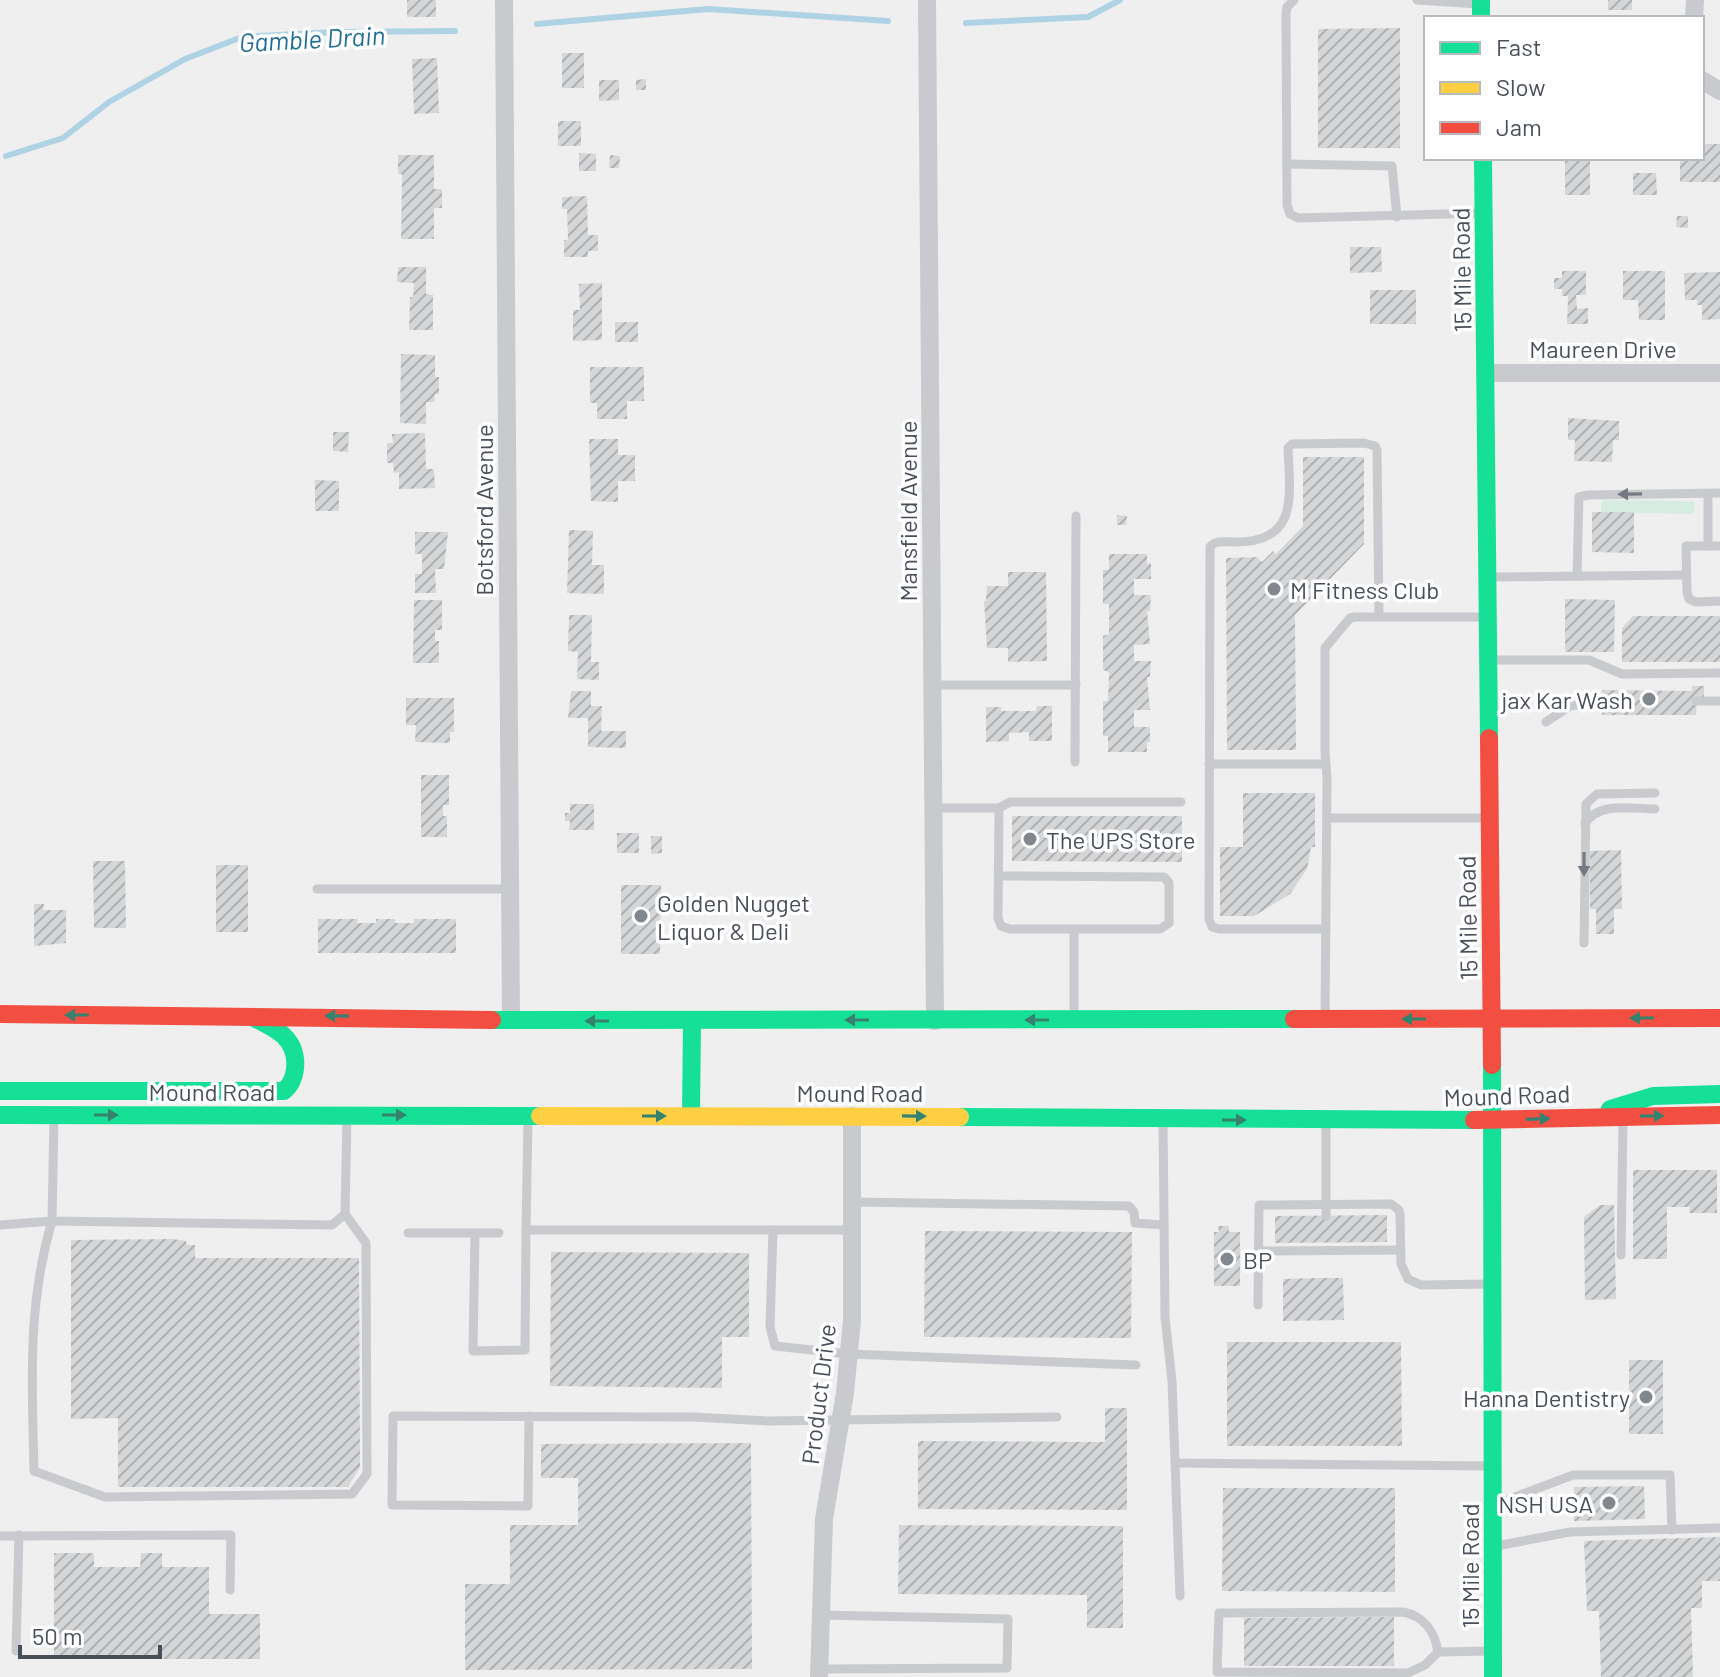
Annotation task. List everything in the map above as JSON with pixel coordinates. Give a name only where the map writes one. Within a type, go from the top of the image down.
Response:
[{"type":"main road","name":"15 Mile Road","points":[[1483,160],[1493,1121],[1493,1677]]},
{"type":"main road","points":[[0,1014],[692,1021],[1720,1018]]},
{"type":"main road","points":[[0,1091],[285,1090],[292,1081],[295,1068],[296,1053],[291,1041],[249,1015]]},
{"type":"main road","points":[[691,1116],[692,1021]]},
{"type":"main road","points":[[1584,1117],[1653,1096],[1720,1094]]},
{"type":"main road","name":"Mound Road","points":[[0,1115],[852,1116],[1493,1121],[1720,1115]]},
{"type":"street","name":"Botsford Avenue","points":[[504,0],[511,1020]]},
{"type":"street","name":"Mansfield Avenue","points":[[927,0],[935,1021]]},
{"type":"street","name":"Maureen Drive","points":[[1487,373],[1720,373]]},
{"type":"street","name":"Product Drive","points":[[819,1673],[824,1519],[849,1354],[854,1202],[852,1116]]},
{"type":"lane","points":[[1294,0],[1287,7],[1286,14],[1288,210],[1294,217],[1484,213]]},
{"type":"lane","points":[[1417,0],[1481,7]]},
{"type":"lane","points":[[1287,164],[1392,166],[1397,217]]},
{"type":"lane","points":[[1326,929],[1219,929],[1212,927],[1209,919],[1210,547],[1218,542],[1254,542],[1267,536],[1285,520],[1289,508],[1289,445],[1364,443],[1375,446],[1379,616]]},
{"type":"lane","points":[[1577,576],[1579,497],[1720,493]]},
{"type":"lane","points":[[1708,494],[1708,546]]},
{"type":"lane","points":[[1075,762],[1076,516]]},
{"type":"lane","points":[[1720,546],[1686,546],[1689,599],[1696,602],[1720,601]]},
{"type":"lane","points":[[1487,577],[1686,575]]},
{"type":"lane","points":[[1325,1020],[1325,648],[1350,618],[1488,617]]},
{"type":"lane","points":[[1488,660],[1589,660],[1622,674],[1720,673]]},
{"type":"lane","points":[[933,685],[1076,685]]},
{"type":"lane","points":[[1546,722],[1570,706],[1602,701]]},
{"type":"lane","points":[[1696,701],[1720,701]]},
{"type":"lane","points":[[1209,764],[1326,764]]},
{"type":"lane","points":[[1584,943],[1586,804],[1595,795],[1655,793]]},
{"type":"lane","points":[[934,808],[999,808],[1010,802],[1181,802]]},
{"type":"lane","points":[[998,876],[1168,879],[1170,919],[1164,928],[1010,929],[1001,926],[998,918],[998,876],[999,808]]},
{"type":"lane","points":[[1584,829],[1591,815],[1599,810],[1655,809]]},
{"type":"lane","points":[[1327,818],[1490,818]]},
{"type":"lane","points":[[317,889],[510,889]]},
{"type":"lane","points":[[1074,929],[1074,1020]]},
{"type":"lane","points":[[54,1115],[52,1221],[40,1261],[31,1334],[34,1471],[105,1497],[352,1494],[367,1474],[366,1243],[345,1214],[347,1115]]},
{"type":"lane","points":[[475,1233],[473,1351],[525,1350],[528,1115]]},
{"type":"lane","points":[[1621,1255],[1623,1116]]},
{"type":"lane","points":[[1163,1119],[1165,1317],[1172,1381],[1180,1596]]},
{"type":"lane","points":[[1326,1120],[1326,1216]]},
{"type":"lane","points":[[854,1202],[1129,1206],[1134,1212],[1135,1223],[1164,1225]]},
{"type":"lane","points":[[1258,1305],[1259,1205],[1387,1203],[1396,1206],[1400,1215],[1403,1273],[1414,1283],[1493,1284]]},
{"type":"lane","points":[[0,1225],[52,1221],[332,1225],[345,1214]]},
{"type":"lane","points":[[526,1230],[853,1230]]},
{"type":"lane","points":[[773,1230],[770,1327],[775,1346],[849,1354],[1136,1365]]},
{"type":"lane","points":[[408,1233],[499,1233]]},
{"type":"lane","points":[[1259,1251],[1327,1246],[1401,1250]]},
{"type":"lane","points":[[529,1416],[528,1506],[392,1505],[393,1416],[529,1416],[841,1421],[1057,1417]]},
{"type":"lane","points":[[1175,1463],[1493,1466]]},
{"type":"lane","points":[[1493,1505],[1573,1475],[1670,1475],[1672,1530]]},
{"type":"lane","points":[[1493,1546],[1570,1532],[1720,1528]]},
{"type":"lane","points":[[16,1651],[19,1535]]},
{"type":"lane","points":[[0,1536],[231,1535],[230,1590]]},
{"type":"lane","points":[[1438,1652],[1425,1622],[1403,1612],[1219,1613],[1217,1672],[1408,1673],[1425,1665],[1438,1652],[1493,1650]]},
{"type":"lane","points":[[819,1673],[1007,1668],[1008,1644],[1008,1619],[820,1615]]},
{"type":"green space","points":[[1604,500],[1692,501],[1695,511],[1692,514],[1601,512]]},
{"type":"building","points":[[407,0],[436,0],[436,17],[407,17]]},
{"type":"building","points":[[1608,0],[1632,0],[1632,10],[1608,10]]},
{"type":"building","points":[[1400,28],[1400,148],[1318,148],[1318,29]]},
{"type":"building","points":[[562,53],[584,53],[584,88],[562,88]]},
{"type":"building","points":[[437,58],[439,113],[414,114],[412,59]]},
{"type":"building","points":[[646,79],[646,90],[636,90],[636,80]]},
{"type":"building","points":[[599,80],[619,80],[619,100],[599,101]]},
{"type":"building","points":[[558,121],[581,121],[581,146],[558,146]]},
{"type":"building","points":[[1704,144],[1720,144],[1720,182],[1680,182],[1680,160],[1704,160]]},
{"type":"building","points":[[579,153],[596,154],[596,171],[579,171]]},
{"type":"building","points":[[398,155],[434,155],[434,189],[442,189],[442,208],[434,208],[434,239],[401,239],[402,174],[398,174]]},
{"type":"building","points":[[610,155],[620,156],[619,168],[609,168]]},
{"type":"building","points":[[1565,161],[1590,161],[1590,195],[1565,195]]},
{"type":"building","points":[[1633,173],[1656,173],[1657,195],[1633,195]]},
{"type":"building","points":[[587,196],[588,235],[598,235],[598,251],[588,251],[588,257],[564,257],[564,240],[568,240],[567,209],[562,209],[562,197]]},
{"type":"building","points":[[1677,216],[1688,216],[1688,228],[1676,227]]},
{"type":"building","points":[[1350,247],[1381,247],[1382,272],[1350,273]]},
{"type":"building","points":[[398,267],[426,267],[426,294],[433,295],[433,330],[409,330],[410,297],[413,297],[414,283],[397,282]]},
{"type":"building","points":[[1562,271],[1586,271],[1586,295],[1576,295],[1577,309],[1588,308],[1588,324],[1567,324],[1568,296],[1562,296],[1562,289],[1554,289],[1554,278],[1562,278]]},
{"type":"building","points":[[1623,271],[1665,271],[1665,320],[1639,320],[1638,300],[1623,300]]},
{"type":"building","points":[[1720,272],[1720,319],[1702,320],[1702,305],[1697,305],[1697,300],[1685,300],[1684,273]]},
{"type":"building","points":[[602,283],[602,340],[573,341],[573,310],[580,310],[579,284]]},
{"type":"building","points":[[1370,290],[1416,290],[1416,324],[1370,324]]},
{"type":"building","points":[[615,322],[638,322],[638,342],[615,342]]},
{"type":"building","points":[[401,354],[435,355],[439,394],[435,394],[434,402],[426,402],[426,424],[400,423]]},
{"type":"building","points":[[590,367],[644,367],[644,401],[627,401],[627,419],[597,419],[597,403],[590,403]]},
{"type":"building","points":[[1568,418],[1619,421],[1619,440],[1613,440],[1612,462],[1574,461],[1575,440],[1568,440]]},
{"type":"building","points":[[333,432],[349,432],[348,452],[333,451]]},
{"type":"building","points":[[425,433],[426,469],[434,469],[435,488],[399,489],[399,472],[394,473],[393,463],[387,463],[387,443],[393,443],[392,434]]},
{"type":"building","points":[[589,439],[618,439],[618,455],[635,455],[635,481],[618,481],[618,502],[591,501]]},
{"type":"building","points":[[1303,457],[1364,457],[1364,544],[1295,615],[1296,750],[1227,750],[1226,558],[1257,557],[1262,562],[1273,551],[1276,554],[1303,526]]},
{"type":"building","points":[[315,480],[339,481],[339,511],[315,511]]},
{"type":"building","points":[[1592,512],[1634,512],[1634,553],[1592,552]]},
{"type":"building","points":[[1117,515],[1127,516],[1126,525],[1117,525]]},
{"type":"building","points":[[569,530],[593,531],[592,565],[604,565],[604,594],[567,593]]},
{"type":"building","points":[[415,532],[448,532],[444,569],[435,569],[436,593],[415,593],[415,574],[422,574],[422,554],[415,554]]},
{"type":"building","points":[[1109,554],[1147,554],[1147,564],[1151,563],[1151,579],[1134,579],[1134,595],[1151,595],[1150,611],[1147,611],[1150,644],[1134,645],[1134,661],[1151,661],[1150,677],[1147,677],[1150,710],[1134,710],[1134,727],[1150,727],[1147,752],[1108,752],[1108,736],[1103,736],[1103,701],[1108,701],[1109,672],[1103,670],[1103,636],[1109,634],[1109,604],[1103,604],[1103,570],[1109,570]]},
{"type":"building","points":[[1008,572],[1046,572],[1047,661],[1008,662],[1008,648],[987,648],[984,601],[987,586],[1008,586]]},
{"type":"building","points":[[1565,599],[1615,600],[1614,652],[1565,652]]},
{"type":"building","points":[[414,600],[442,600],[442,630],[435,630],[435,641],[439,641],[439,663],[413,663]]},
{"type":"building","points":[[569,615],[592,615],[591,662],[599,662],[599,680],[577,679],[578,652],[568,651]]},
{"type":"building","points":[[1633,616],[1720,616],[1720,662],[1622,662],[1622,628]]},
{"type":"building","name":"jax Kar Wash","points":[[1692,686],[1704,686],[1704,697],[1697,697],[1696,715],[1602,715],[1602,690],[1692,691]]},
{"type":"building","points":[[571,691],[591,691],[591,706],[602,706],[601,731],[626,731],[626,748],[588,747],[588,718],[568,718]]},
{"type":"building","points":[[406,698],[454,698],[454,732],[450,732],[450,743],[415,742],[416,725],[406,725]]},
{"type":"building","points":[[1037,706],[1052,706],[1052,741],[1029,741],[1029,732],[1009,733],[1009,741],[986,742],[986,707],[1001,707],[1001,711],[1036,711]]},
{"type":"building","points":[[421,775],[449,775],[449,805],[443,805],[443,816],[447,816],[447,837],[421,837]]},
{"type":"building","points":[[1243,793],[1315,793],[1315,847],[1311,847],[1307,869],[1290,894],[1254,916],[1220,916],[1220,847],[1243,847]]},
{"type":"building","points":[[570,804],[594,804],[594,830],[569,830],[570,821],[565,821],[565,813],[570,813]]},
{"type":"building","points":[[1012,816],[1182,816],[1182,862],[1012,861]]},
{"type":"building","points":[[617,833],[639,833],[639,853],[617,853]]},
{"type":"building","points":[[651,836],[662,836],[662,853],[651,854]]},
{"type":"building","points":[[1621,850],[1622,909],[1614,909],[1614,934],[1596,934],[1596,909],[1590,909],[1590,851]]},
{"type":"building","points":[[93,861],[125,861],[126,928],[94,928]]},
{"type":"building","points":[[216,865],[248,865],[248,932],[216,932]]},
{"type":"building","name":"Golden Nugget Liquor & Deli","points":[[621,885],[661,885],[660,954],[621,954]]},
{"type":"building","points":[[34,904],[44,904],[43,910],[66,910],[66,943],[34,946]]},
{"type":"building","points":[[318,919],[358,919],[357,923],[376,923],[376,919],[395,919],[395,923],[414,923],[414,919],[456,919],[456,953],[318,953]]},
{"type":"building","points":[[1633,1170],[1717,1170],[1717,1213],[1689,1213],[1690,1207],[1667,1207],[1667,1259],[1633,1259]]},
{"type":"building","points":[[1600,1205],[1614,1205],[1616,1299],[1585,1300],[1584,1217]]},
{"type":"building","points":[[1387,1215],[1387,1242],[1275,1243],[1275,1216]]},
{"type":"building","name":"BP","points":[[1218,1226],[1229,1226],[1229,1232],[1240,1232],[1240,1286],[1214,1286],[1214,1232],[1219,1232]]},
{"type":"building","points":[[925,1231],[1132,1232],[1131,1338],[924,1337]]},
{"type":"building","points":[[173,1239],[195,1245],[195,1258],[359,1258],[360,1467],[348,1487],[118,1487],[118,1418],[71,1419],[71,1240]]},
{"type":"building","points":[[551,1252],[749,1253],[749,1337],[722,1337],[722,1388],[550,1386]]},
{"type":"building","points":[[1343,1278],[1344,1320],[1283,1321],[1283,1279]]},
{"type":"building","points":[[1227,1342],[1401,1342],[1402,1446],[1227,1446]]},
{"type":"building","name":"Hanna Dentistry","points":[[1629,1360],[1663,1360],[1663,1434],[1629,1434]]},
{"type":"building","points":[[1105,1408],[1127,1408],[1127,1510],[918,1509],[918,1441],[1105,1442]]},
{"type":"building","points":[[751,1443],[752,1669],[465,1670],[465,1584],[510,1584],[510,1525],[578,1525],[578,1478],[541,1478],[541,1444]]},
{"type":"building","name":"NSH USA","points":[[1644,1486],[1645,1519],[1574,1521],[1574,1487]]},
{"type":"building","points":[[1223,1488],[1395,1488],[1395,1592],[1222,1591]]},
{"type":"building","points":[[899,1525],[1123,1526],[1123,1628],[1087,1628],[1087,1595],[898,1594]]},
{"type":"building","points":[[1720,1537],[1720,1581],[1702,1581],[1702,1608],[1691,1608],[1693,1677],[1601,1677],[1599,1611],[1587,1611],[1584,1541]]},
{"type":"building","points":[[54,1553],[94,1553],[94,1567],[140,1567],[141,1553],[162,1553],[162,1567],[209,1567],[209,1614],[260,1614],[260,1659],[54,1659]]},
{"type":"building","points":[[1394,1617],[1394,1666],[1244,1666],[1244,1618]]},
{"type":"waterway","name":"Gamble Drain","points":[[966,23],[1088,17],[1120,0]]},
{"type":"waterway","name":"Gamble Drain","points":[[537,24],[708,9],[888,21]]},
{"type":"waterway","name":"Gamble Drain","points":[[6,156],[63,138],[109,102],[185,59],[242,37],[455,31]]},
{"type":"traffic: fast","points":[[1481,0],[1481,16]]},
{"type":"traffic: fast","points":[[1483,160],[1489,738]]},
{"type":"traffic: fast","points":[[0,1091],[284,1091],[294,1075],[293,1050],[278,1031],[254,1018]]},
{"type":"traffic: fast","points":[[492,1020],[1294,1019]]},
{"type":"traffic: fast","points":[[691,1116],[692,1021]]},
{"type":"traffic: fast","points":[[1492,1065],[1493,1677]]},
{"type":"traffic: fast","points":[[1610,1109],[1653,1096],[1720,1094]]},
{"type":"traffic: fast","points":[[0,1115],[540,1116]]},
{"type":"traffic: fast","points":[[960,1117],[1474,1120]]},
{"type":"traffic: slow","points":[[540,1116],[960,1117]]},
{"type":"traffic: jam","points":[[1489,738],[1492,1065]]},
{"type":"traffic: jam","points":[[0,1014],[492,1020]]},
{"type":"traffic: jam","points":[[1294,1019],[1720,1018]]},
{"type":"traffic: jam","points":[[1474,1120],[1720,1115]]},
{"type":"place","name":"M Fitness Club","points":[[1274,589]]},
{"type":"place","name":"jax Kar Wash","points":[[1649,699]]},
{"type":"place","name":"The UPS Store","points":[[1030,839]]},
{"type":"place","name":"Golden Nugget Liquor & Deli","points":[[641,916]]},
{"type":"place","name":"BP","points":[[1227,1259]]},
{"type":"place","name":"Hanna Dentistry","points":[[1646,1397]]},
{"type":"place","name":"NSH USA","points":[[1609,1503]]}]
